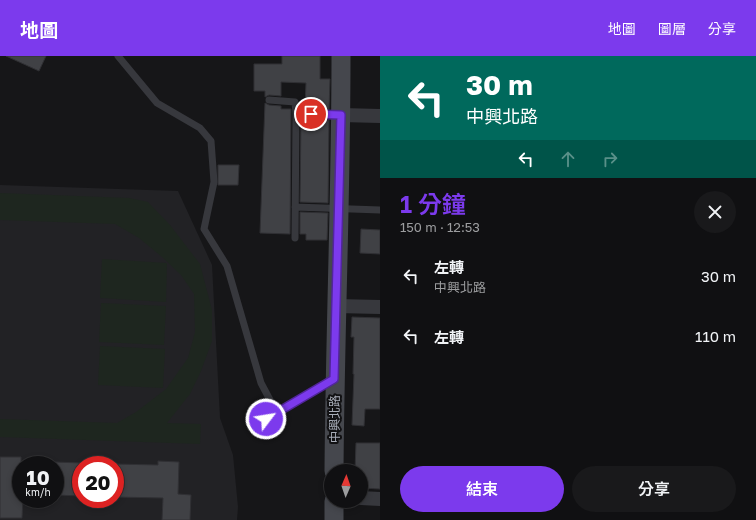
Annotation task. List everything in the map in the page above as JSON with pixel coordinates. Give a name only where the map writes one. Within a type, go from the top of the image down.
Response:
[{"type":"street","name":"中興北路","points":[[334,464],[334,379],[339,209],[341,56]]},
{"type":"street","points":[[341,115],[380,116]]},
{"type":"street","points":[[336,306],[380,307]]},
{"type":"street","points":[[368,498],[380,499]]},
{"type":"street","points":[[334,508],[334,520]]},
{"type":"lane","points":[[118,56],[157,102],[200,128],[211,141],[214,182],[204,229],[227,266],[261,383],[277,413]]},
{"type":"lane","points":[[269,100],[295,102],[295,238]]},
{"type":"lane","points":[[296,114],[341,115]]},
{"type":"lane","points":[[295,207],[380,210]]},
{"type":"lane","points":[[266,419],[334,379]]},
{"type":"shaded area","points":[[0,185],[178,191],[212,265],[220,418],[233,455],[238,507],[237,520],[0,520]]},
{"type":"shaded area","points":[[0,193],[129,198],[148,202],[170,225],[200,264],[212,310],[212,341],[201,371],[190,394],[167,423],[201,424],[200,444],[0,437],[0,419],[117,423],[136,412],[166,389],[188,358],[195,332],[194,294],[181,275],[139,238],[115,224],[0,220]]},
{"type":"shaded area","points":[[102,259],[167,263],[166,302],[100,298]]},
{"type":"shaded area","points":[[101,303],[166,306],[164,345],[99,342]]},
{"type":"shaded area","points":[[100,346],[165,349],[163,388],[98,385]]},
{"type":"building","points":[[6,56],[46,56],[39,71]]},
{"type":"building","points":[[282,56],[320,56],[320,79],[330,79],[329,110],[305,109],[306,83],[281,82],[281,96],[269,95],[265,97],[265,91],[254,91],[254,64],[282,64]]},
{"type":"building","points":[[265,103],[269,105],[281,106],[281,109],[291,109],[290,234],[260,233]]},
{"type":"building","points":[[301,119],[329,120],[328,203],[300,202]]},
{"type":"building","points":[[218,165],[239,165],[238,185],[218,185]]},
{"type":"building","points":[[300,212],[328,213],[327,240],[306,240],[306,234],[300,234]]},
{"type":"building","points":[[361,229],[380,230],[380,254],[360,253]]},
{"type":"building","points":[[352,317],[380,318],[380,409],[365,409],[364,426],[352,425],[354,337],[351,337]]},
{"type":"building","points":[[356,443],[380,443],[380,489],[368,488],[368,464],[355,464]]},
{"type":"building","points":[[0,457],[12,457],[12,508],[23,508],[22,518],[0,518]]},
{"type":"building","points":[[158,461],[179,462],[178,494],[191,495],[190,520],[162,520],[163,498],[124,497],[124,464],[158,465]]},
{"type":"building","points":[[64,462],[72,463],[72,496],[64,495]]},
{"type":"route","points":[[266,419],[334,379],[341,115],[311,114]]}]
